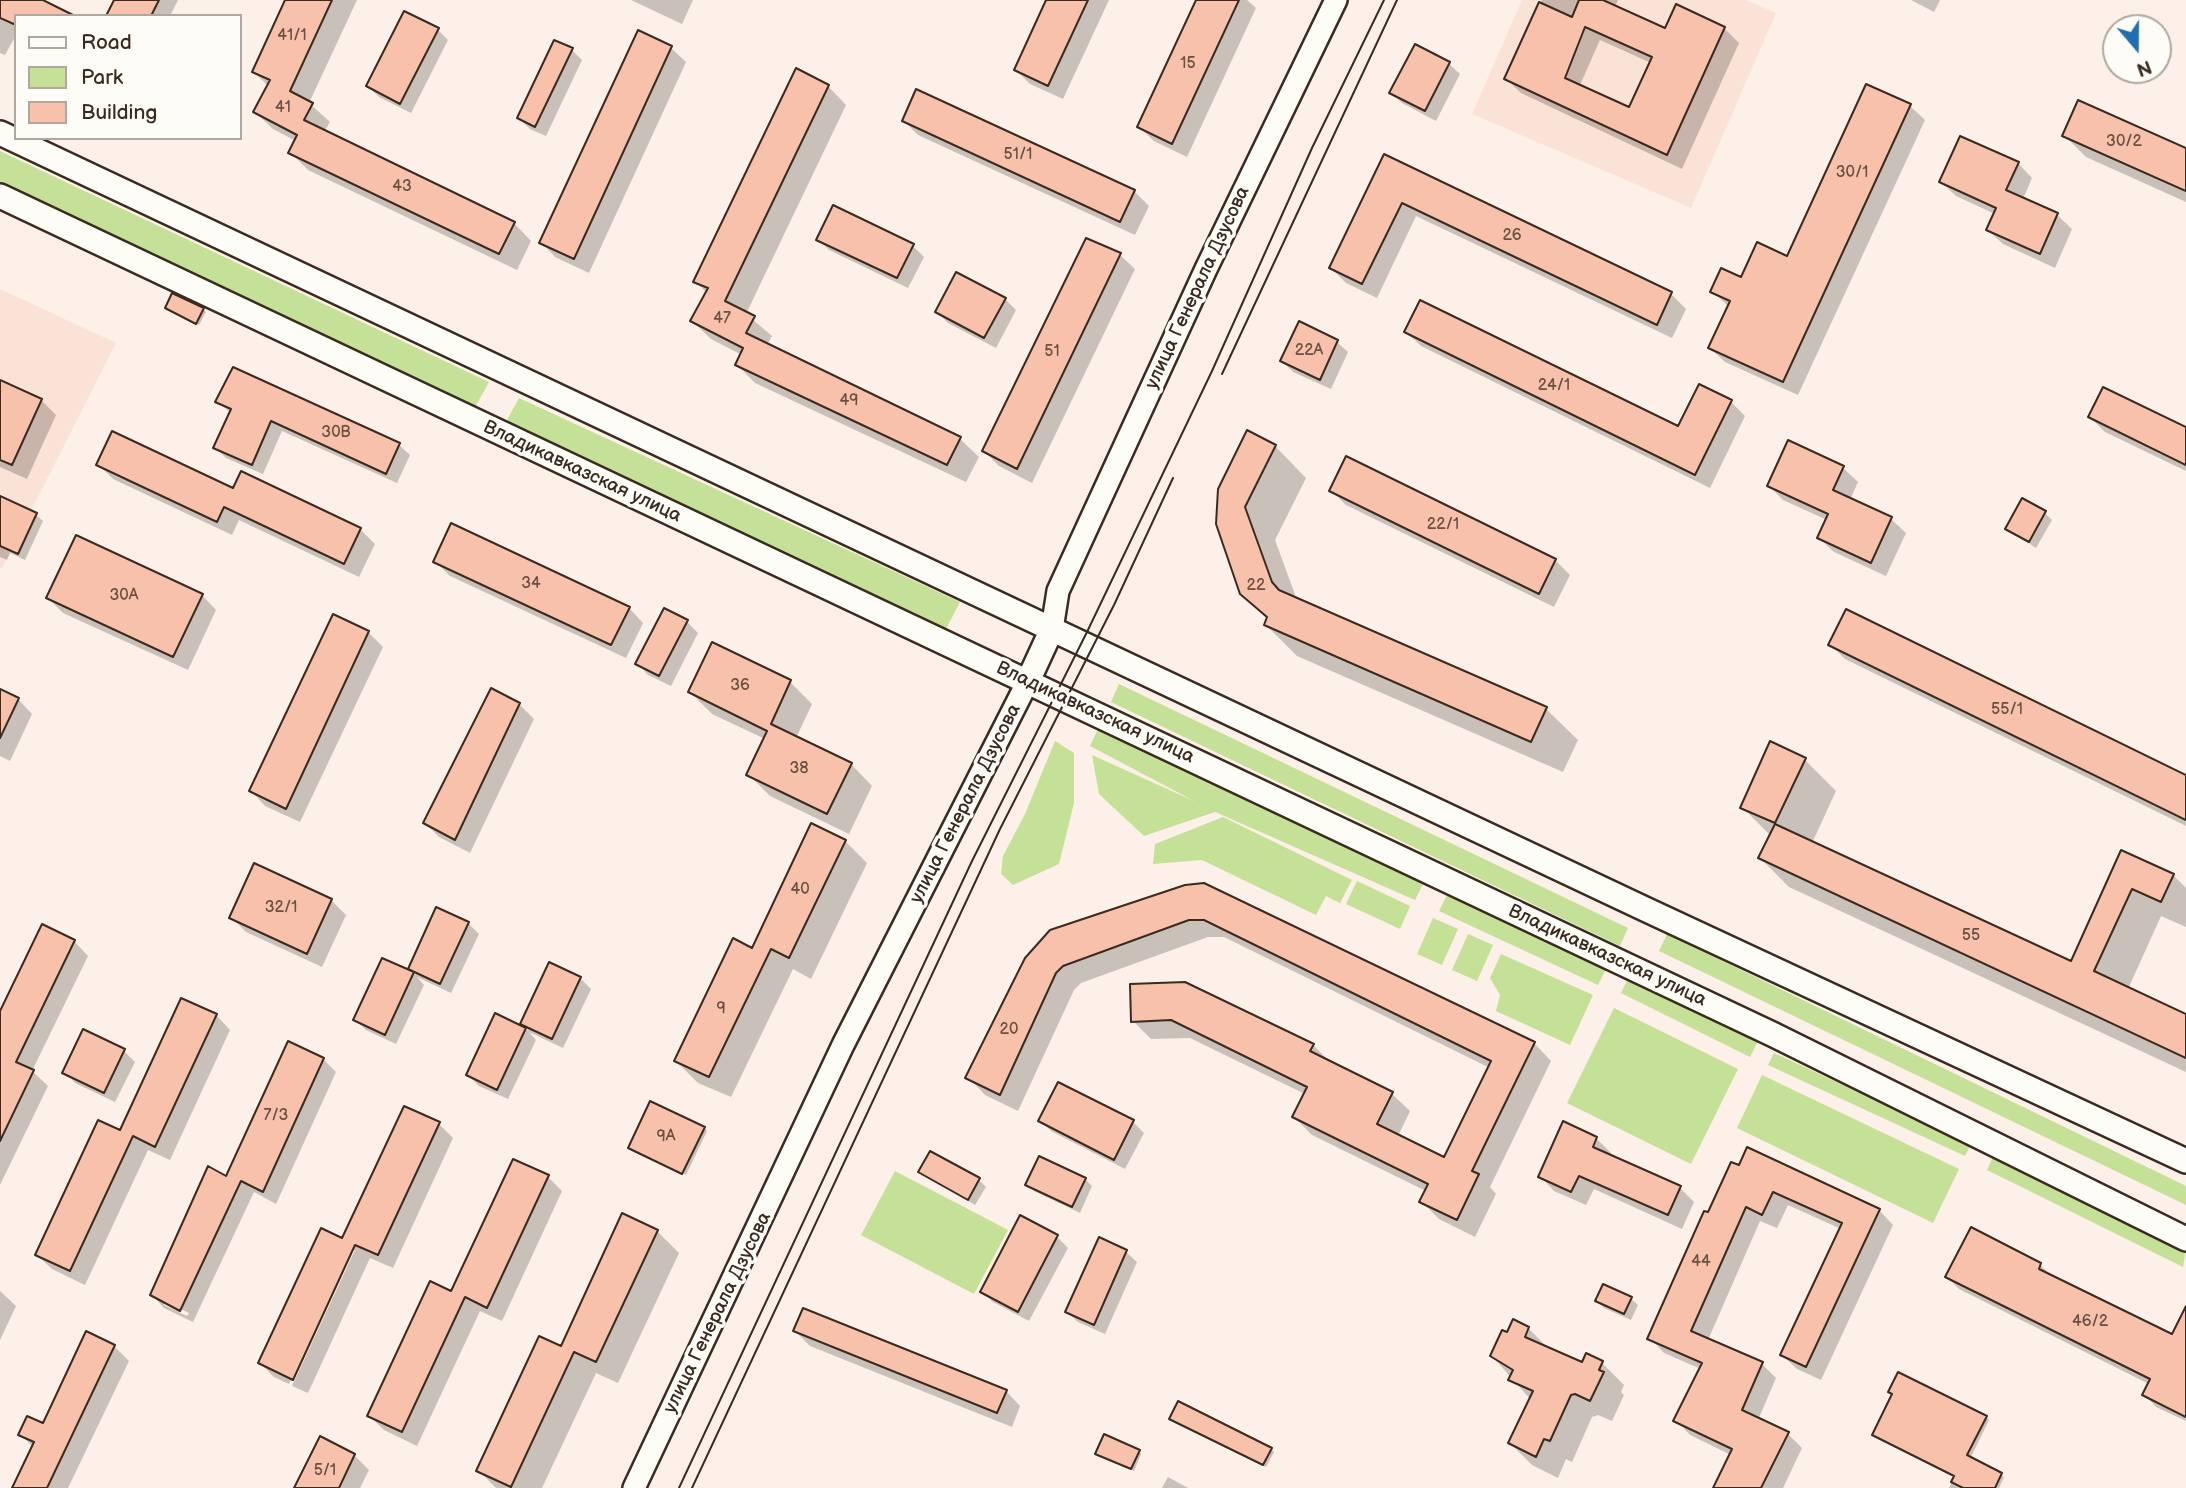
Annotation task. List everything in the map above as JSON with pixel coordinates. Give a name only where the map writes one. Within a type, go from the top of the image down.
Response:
[{"type":"main road","points":[[15,140],[2186,1160]]},
{"type":"main road","name":"Владикавказская улица","points":[[0,196],[1772,1034],[2186,1239]]},
{"type":"main road","name":"улица Генерала Дзусова","points":[[1028,681],[1052,629]]},
{"type":"street","name":"улица Генерала Дзусова","points":[[1052,629],[1058,591],[1206,269],[1336,0]]},
{"type":"street","name":"улица Генерала Дзусова","points":[[634,1488],[843,1045],[1028,681]]},
{"type":"shaded area","points":[[1522,0],[1746,0],[1776,13],[1691,208],[1472,114]]},
{"type":"shaded area","points":[[0,289],[116,343],[2,568],[0,567]]},
{"type":"green space","points":[[0,151],[489,382],[474,409],[0,183]]},
{"type":"green space","points":[[519,398],[960,602],[946,629],[506,422]]},
{"type":"green space","points":[[1119,684],[1628,928],[1620,946],[1111,702]]},
{"type":"green space","points":[[1101,723],[1426,878],[1415,900],[1215,812],[1144,836],[1099,794],[1092,755],[1196,802],[1090,746]]},
{"type":"green space","points":[[1055,741],[1074,753],[1074,803],[1059,864],[1013,885],[1001,874],[1003,856],[1025,814]]},
{"type":"green space","points":[[1223,817],[1352,880],[1340,903],[1326,896],[1316,915],[1202,860],[1153,864],[1155,844]]},
{"type":"green space","points":[[1357,881],[1410,906],[1400,929],[1346,904]]},
{"type":"green space","points":[[1448,893],[1607,967],[1598,985],[1439,911]]},
{"type":"green space","points":[[1433,918],[1458,929],[1442,965],[1417,954]]},
{"type":"green space","points":[[1468,934],[1493,945],[1477,981],[1452,970]]},
{"type":"green space","points":[[1667,934],[2186,1186],[2186,1205],[1659,951]]},
{"type":"green space","points":[[1501,954],[1593,995],[1570,1045],[1496,1011],[1500,995],[1490,978]]},
{"type":"green space","points":[[1629,977],[1758,1041],[1750,1057],[1621,993]]},
{"type":"green space","points":[[1614,1008],[1738,1069],[1691,1164],[1567,1103]]},
{"type":"green space","points":[[1774,1053],[1971,1144],[1965,1156],[1768,1065]]},
{"type":"green space","points":[[1762,1075],[1959,1169],[1933,1223],[1737,1128]]},
{"type":"green space","points":[[1995,1152],[2186,1248],[2183,1267],[1987,1170]]},
{"type":"green space","points":[[895,1171],[1008,1230],[974,1294],[861,1235]]},
{"type":"building","points":[[0,0],[43,0],[71,14],[14,14],[14,24],[0,18]]},
{"type":"building","points":[[114,0],[159,0],[152,14],[107,14]]},
{"type":"building","points":[[285,0],[332,0],[290,91],[313,103],[304,120],[515,222],[499,254],[288,153],[297,135],[253,112],[270,80],[252,72]]},
{"type":"building","points":[[1046,0],[1088,0],[1048,86],[1014,70]]},
{"type":"building","points":[[1196,0],[1239,0],[1172,144],[1137,127]]},
{"type":"building","points":[[1579,0],[1603,0],[1665,28],[1676,4],[1725,27],[1667,155],[1504,79],[1539,2],[1572,17]],"holes":[[[1585,27],[1652,57],[1629,107],[1565,78]]]},
{"type":"building","points":[[404,11],[439,28],[400,104],[366,86]]},
{"type":"building","points":[[638,30],[672,46],[574,259],[539,243]]},
{"type":"building","points":[[554,40],[573,48],[535,127],[517,118]]},
{"type":"building","points":[[1415,44],[1450,62],[1425,111],[1389,93]]},
{"type":"building","points":[[796,68],[829,85],[725,301],[755,316],[746,333],[961,437],[947,465],[735,365],[743,348],[690,321],[708,288],[693,282]]},
{"type":"building","points":[[1866,84],[1911,104],[1783,382],[1708,348],[1730,301],[1710,292],[1721,268],[1741,277],[1757,242],[1787,256]]},
{"type":"building","points":[[916,89],[1135,190],[1120,222],[902,121]]},
{"type":"building","points":[[2078,100],[2186,148],[2186,191],[2062,136]]},
{"type":"building","points":[[1960,136],[2019,162],[2006,190],[2058,213],[2040,254],[1986,230],[1996,208],[1939,182]]},
{"type":"building","points":[[1384,154],[1672,292],[1657,325],[1402,203],[1362,284],[1329,268]]},
{"type":"building","points":[[833,205],[914,244],[897,278],[816,240]]},
{"type":"building","points":[[1086,238],[1121,253],[1017,469],[982,451]]},
{"type":"building","points":[[956,272],[1006,298],[984,338],[935,312]]},
{"type":"building","points":[[172,293],[204,308],[196,324],[165,308]]},
{"type":"building","points":[[1420,300],[1678,426],[1699,384],[1732,400],[1695,475],[1404,332]]},
{"type":"building","points":[[1299,321],[1338,340],[1320,380],[1280,361]]},
{"type":"building","points":[[233,367],[400,443],[386,474],[271,421],[252,465],[213,448],[231,409],[215,402]]},
{"type":"building","points":[[0,380],[42,399],[12,465],[0,460]]},
{"type":"building","points":[[2103,387],[2186,427],[2186,465],[2088,417]]},
{"type":"building","points":[[1247,430],[1276,445],[1245,507],[1272,582],[1279,590],[1547,707],[1531,742],[1264,625],[1267,617],[1240,594],[1216,524],[1218,489]]},
{"type":"building","points":[[112,431],[233,488],[241,471],[361,528],[344,564],[224,507],[217,522],[96,465]]},
{"type":"building","points":[[1788,440],[1844,466],[1833,490],[1892,517],[1871,563],[1817,538],[1828,514],[1767,486]]},
{"type":"building","points":[[1346,456],[1556,559],[1539,594],[1329,491]]},
{"type":"building","points":[[0,496],[37,513],[18,554],[0,546]]},
{"type":"building","points":[[2022,498],[2046,511],[2029,542],[2005,529]]},
{"type":"building","points":[[451,523],[630,607],[611,645],[433,562]]},
{"type":"building","points":[[76,535],[203,594],[173,657],[46,598]]},
{"type":"building","points":[[664,608],[688,620],[659,676],[635,664]]},
{"type":"building","points":[[1846,609],[2186,775],[2186,820],[1828,645]]},
{"type":"building","points":[[333,614],[369,631],[286,809],[249,791]]},
{"type":"building","points":[[712,642],[791,680],[771,724],[852,763],[827,814],[746,775],[767,731],[688,692]]},
{"type":"building","points":[[491,688],[520,703],[455,840],[423,823]]},
{"type":"building","points":[[0,689],[19,698],[0,738]]},
{"type":"building","points":[[1770,741],[1806,758],[1775,823],[1740,808]]},
{"type":"building","points":[[811,823],[846,840],[789,958],[771,949],[709,1077],[674,1061],[733,938],[752,948]]},
{"type":"building","points":[[1775,824],[2071,961],[2121,850],[2174,874],[2161,902],[2132,889],[2094,971],[2186,1014],[2186,1058],[1758,858]]},
{"type":"building","points":[[254,863],[332,899],[307,954],[229,918]]},
{"type":"building","points":[[1204,883],[1535,1042],[1472,1171],[1479,1174],[1457,1220],[1419,1202],[1428,1184],[1292,1117],[1307,1087],[1171,1020],[1131,1022],[1130,984],[1185,982],[1314,1044],[1310,1051],[1393,1092],[1377,1124],[1444,1157],[1491,1061],[1204,920],[1189,920],[1063,966],[1056,973],[1000,1095],[965,1078],[1025,958],[1050,930],[1185,885]]},
{"type":"building","points":[[436,907],[469,922],[440,984],[408,969]]},
{"type":"building","points":[[42,924],[75,940],[16,1062],[34,1070],[0,1141],[0,1011]]},
{"type":"building","points":[[382,958],[414,972],[385,1035],[353,1020]]},
{"type":"building","points":[[549,962],[581,977],[552,1039],[520,1024]]},
{"type":"building","points":[[181,998],[217,1014],[155,1147],[133,1136],[70,1271],[35,1255],[98,1120],[120,1130]]},
{"type":"building","points":[[495,1013],[526,1028],[497,1090],[466,1075]]},
{"type":"building","points":[[83,1029],[125,1049],[104,1093],[62,1073]]},
{"type":"building","points":[[288,1041],[324,1058],[263,1192],[241,1181],[180,1311],[150,1295],[208,1166],[226,1176]]},
{"type":"building","points":[[1058,1082],[1134,1120],[1114,1160],[1038,1121]]},
{"type":"building","points":[[650,1101],[705,1127],[682,1174],[628,1148]]},
{"type":"building","points":[[404,1106],[440,1122],[378,1255],[355,1245],[293,1380],[258,1363],[321,1228],[342,1238]]},
{"type":"building","points":[[1563,1121],[1597,1137],[1593,1147],[1681,1186],[1668,1215],[1579,1176],[1571,1192],[1538,1177]]},
{"type":"building","points":[[1747,1147],[1880,1209],[1806,1367],[1780,1355],[1842,1223],[1773,1192],[1762,1215],[1746,1207],[1691,1331],[1763,1362],[1742,1410],[1789,1432],[1761,1488],[1713,1488],[1732,1449],[1673,1421],[1702,1363],[1647,1339],[1704,1211],[1708,1212],[1731,1162],[1739,1165]]},
{"type":"building","points":[[930,1151],[980,1178],[968,1200],[918,1172]]},
{"type":"building","points":[[1039,1156],[1086,1178],[1072,1207],[1025,1185]]},
{"type":"building","points":[[513,1159],[549,1175],[487,1308],[465,1297],[402,1432],[367,1416],[430,1281],[451,1291]]},
{"type":"building","points":[[622,1213],[658,1230],[596,1362],[574,1352],[511,1487],[476,1471],[539,1336],[561,1346]]},
{"type":"building","points":[[1020,1215],[1058,1235],[1018,1312],[980,1292]]},
{"type":"building","points":[[1971,1227],[2041,1263],[2039,1269],[2172,1334],[2186,1306],[2186,1417],[2142,1395],[2150,1379],[1945,1277]]},
{"type":"building","points":[[1099,1237],[1127,1250],[1094,1325],[1065,1312]]},
{"type":"building","points":[[1603,1284],[1632,1297],[1624,1314],[1595,1301]]},
{"type":"building","points":[[803,1308],[1007,1390],[997,1413],[793,1331]]},
{"type":"building","points":[[1513,1319],[1529,1327],[1525,1337],[1582,1362],[1586,1353],[1603,1361],[1599,1370],[1604,1372],[1590,1401],[1575,1394],[1571,1395],[1550,1441],[1544,1439],[1536,1457],[1508,1443],[1533,1391],[1508,1380],[1513,1370],[1490,1356],[1502,1330],[1507,1332]]},
{"type":"building","points":[[86,1331],[115,1345],[47,1488],[12,1488],[34,1442],[18,1435],[27,1416],[43,1423]]},
{"type":"building","points":[[1898,1372],[1987,1416],[1967,1455],[2002,1473],[1995,1488],[1963,1488],[1951,1482],[1954,1476],[1872,1435],[1892,1394],[1888,1392]]},
{"type":"building","points":[[1178,1401],[1272,1448],[1263,1465],[1169,1419]]},
{"type":"building","points":[[1104,1434],[1140,1450],[1131,1469],[1095,1454]]},
{"type":"building","points":[[320,1436],[355,1454],[339,1488],[294,1488]]},
{"type":"tram line","points":[[679,1488],[972,861],[1087,632],[1212,371],[1312,148],[1384,0]]},
{"type":"tram line","points":[[1222,374],[1397,0]]},
{"type":"tram line","points":[[692,1488],[1000,829],[1114,605],[1173,478]]}]
